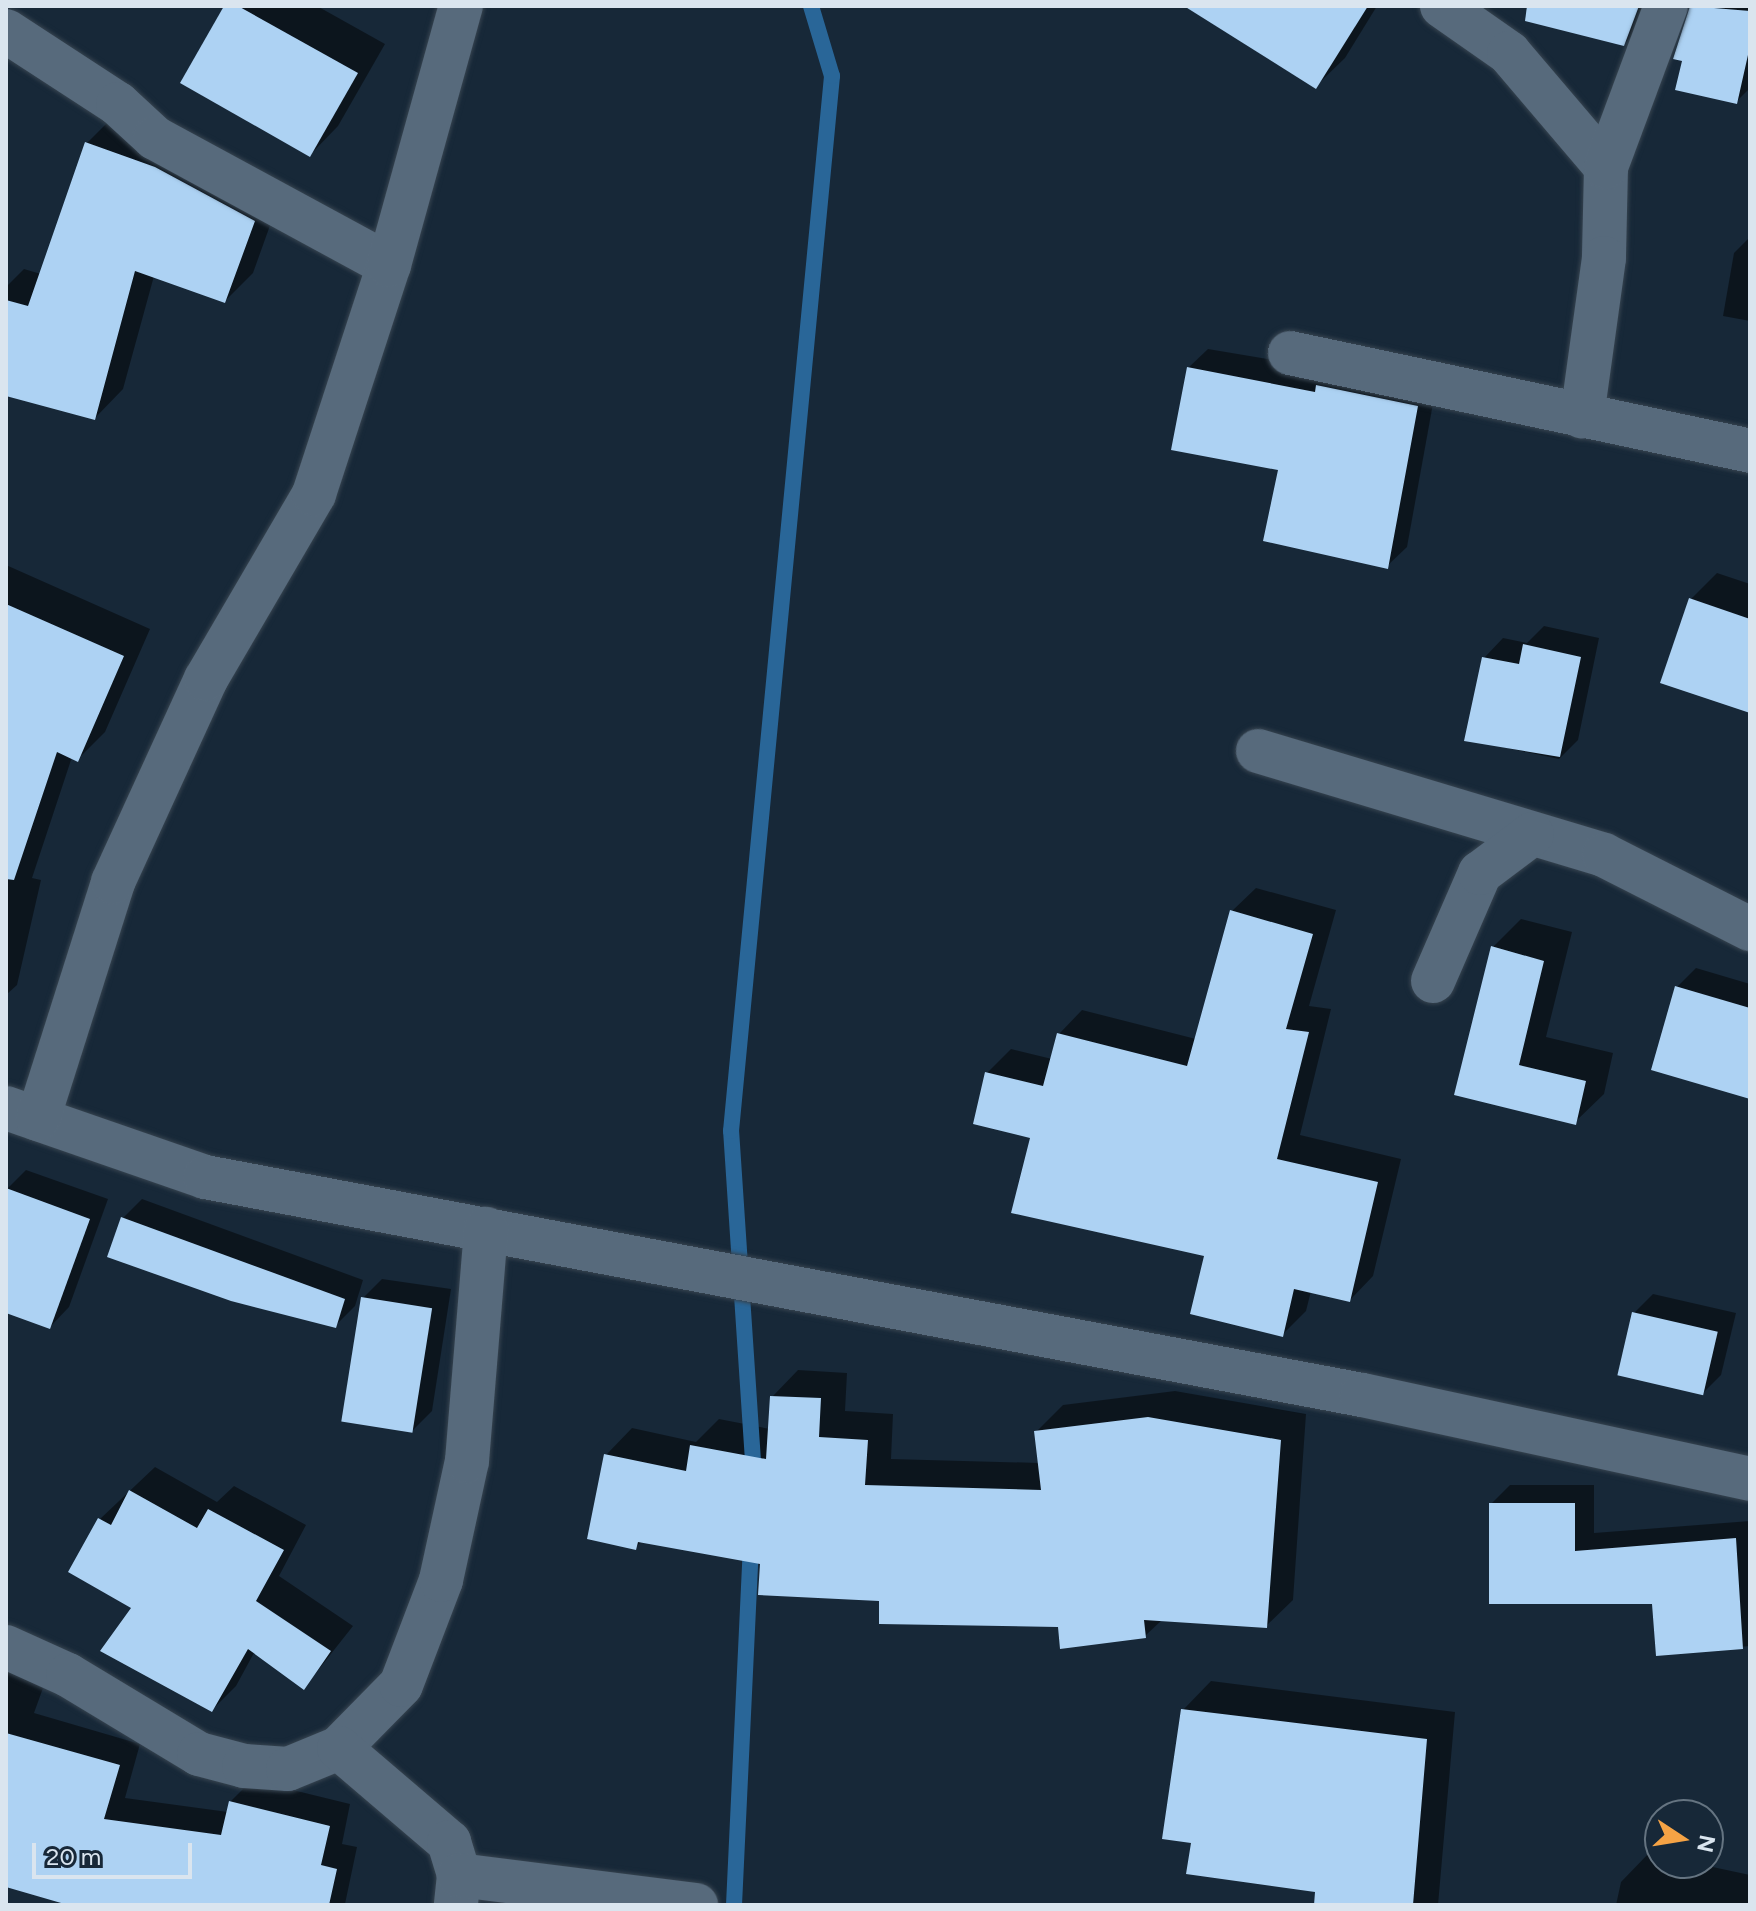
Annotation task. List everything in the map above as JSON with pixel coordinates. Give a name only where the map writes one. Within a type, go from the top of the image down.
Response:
[{"type":"street","points":[[461,6],[389,265],[314,494],[206,679],[113,882],[22,1113],[205,1177],[1362,1395],[1750,1479]]},
{"type":"street","points":[[1442,6],[1509,53],[1606,167]]},
{"type":"street","points":[[1582,416],[1604,258],[1606,167],[1666,6]]},
{"type":"street","points":[[6,31],[118,104],[155,138],[389,265]]},
{"type":"street","points":[[1290,353],[1750,451]]},
{"type":"street","points":[[1258,751],[1604,855],[1750,929]]},
{"type":"street","points":[[1433,981],[1480,873],[1532,834]]},
{"type":"street","points":[[6,1647],[68,1675],[199,1754],[244,1766],[288,1769],[339,1748],[401,1685],[441,1580],[467,1461],[486,1229]]},
{"type":"street","points":[[339,1748],[449,1842],[458,1890],[696,1905]]},
{"type":"building","points":[[224,6],[238,6],[358,73],[310,157],[180,83]]},
{"type":"building","points":[[1184,6],[1368,6],[1316,89]]},
{"type":"building","points":[[1527,6],[1639,6],[1624,46],[1525,21]]},
{"type":"building","points":[[1690,6],[1750,11],[1750,46],[1737,104],[1675,90],[1682,61],[1673,59]]},
{"type":"building","points":[[85,142],[155,167],[255,221],[225,303],[135,271],[95,420],[6,396],[6,300],[28,306]]},
{"type":"building","points":[[1187,367],[1315,392],[1316,385],[1418,406],[1388,569],[1263,541],[1278,470],[1171,450]]},
{"type":"building","points":[[1689,598],[1750,619],[1750,713],[1660,683]]},
{"type":"building","points":[[6,604],[124,656],[78,762],[57,752],[14,880],[6,879]]},
{"type":"building","points":[[1523,644],[1581,657],[1560,757],[1464,741],[1482,657],[1519,664]]},
{"type":"building","points":[[1230,910],[1313,934],[1286,1029],[1309,1032],[1277,1159],[1378,1182],[1350,1302],[1294,1289],[1283,1337],[1190,1314],[1204,1256],[1011,1213],[1030,1138],[973,1124],[985,1072],[1043,1086],[1057,1033],[1187,1066]]},
{"type":"building","points":[[1491,946],[1544,961],[1519,1065],[1586,1081],[1576,1125],[1454,1095]]},
{"type":"building","points":[[1675,986],[1750,1008],[1750,1099],[1651,1070]]},
{"type":"building","points":[[6,1188],[90,1219],[50,1329],[6,1313]]},
{"type":"building","points":[[121,1217],[345,1299],[336,1328],[231,1301],[107,1257]]},
{"type":"building","points":[[361,1297],[432,1308],[412,1433],[341,1421]]},
{"type":"building","points":[[1632,1312],[1718,1332],[1703,1395],[1617,1375]]},
{"type":"building","points":[[770,1396],[821,1398],[819,1437],[868,1440],[865,1485],[1041,1490],[1034,1431],[1148,1417],[1281,1440],[1267,1628],[1144,1620],[1146,1638],[1060,1649],[1058,1627],[879,1624],[879,1601],[758,1595],[760,1564],[638,1542],[636,1550],[587,1539],[604,1454],[686,1471],[690,1445],[766,1459]]},
{"type":"building","points":[[129,1490],[197,1528],[208,1509],[284,1550],[256,1601],[331,1651],[304,1690],[248,1649],[212,1712],[100,1651],[131,1608],[68,1572],[98,1518],[111,1525]]},
{"type":"building","points":[[1489,1503],[1575,1503],[1575,1551],[1736,1538],[1743,1649],[1656,1656],[1652,1604],[1489,1604]]},
{"type":"building","points":[[1181,1709],[1427,1739],[1413,1905],[1314,1905],[1315,1892],[1186,1874],[1191,1843],[1162,1839]]},
{"type":"building","points":[[6,1733],[120,1765],[104,1819],[221,1835],[229,1801],[330,1826],[321,1865],[337,1869],[329,1905],[68,1905],[6,1887]]},
{"type":"waterway","points":[[754,1476],[731,1131],[832,76],[811,6]]},
{"type":"waterway","points":[[734,1905],[751,1543]]}]
